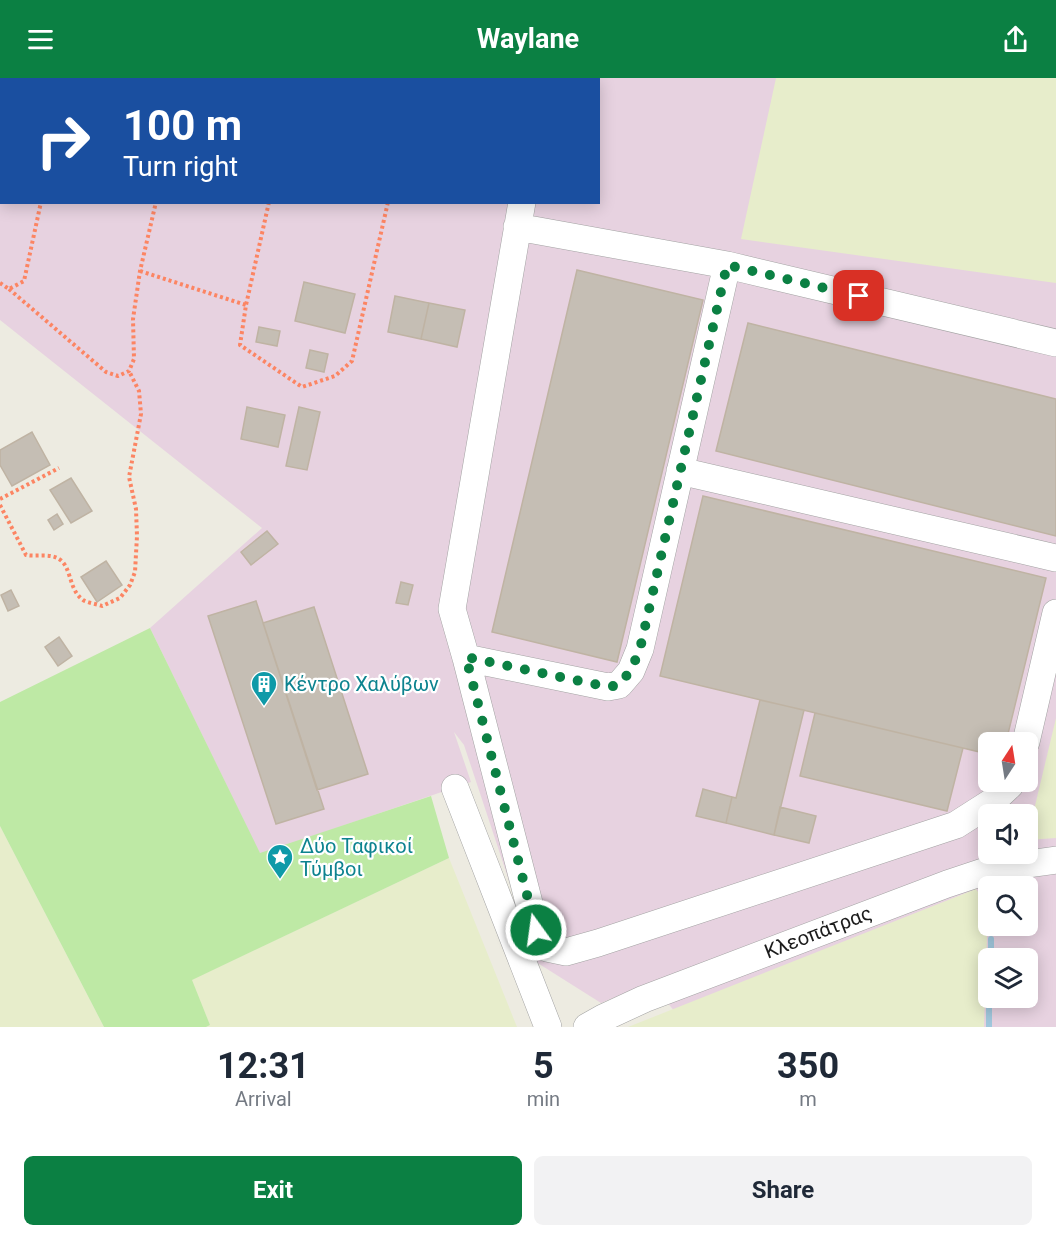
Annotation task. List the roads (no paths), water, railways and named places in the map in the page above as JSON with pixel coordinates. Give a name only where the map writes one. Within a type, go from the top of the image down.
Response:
[{"type":"street","points":[[1002,792],[992,802],[956,825],[598,944],[566,952],[547,948],[536,930],[452,609],[520,215],[1056,343]]},
{"type":"street","points":[[466,657],[608,687],[619,685],[631,670],[640,649],[727,265]]},
{"type":"street","points":[[680,471],[1056,558]]},
{"type":"street","points":[[1028,732],[1056,613]]},
{"type":"street","points":[[455,788],[548,1027]]},
{"type":"street","name":"Κλεοπάτρας","points":[[587,1027],[663,991],[946,884],[992,869],[1056,860]]},
{"type":"waterway","points":[[991,939],[991,948]]},
{"type":"waterway","points":[[989,1008],[989,1027]]},
{"type":"place","name":"Κέντρο Χαλύβων","points":[[264,707]]},
{"type":"place","name":"Δύο Ταφικοί Τύμβοι","points":[[280,880]]}]
